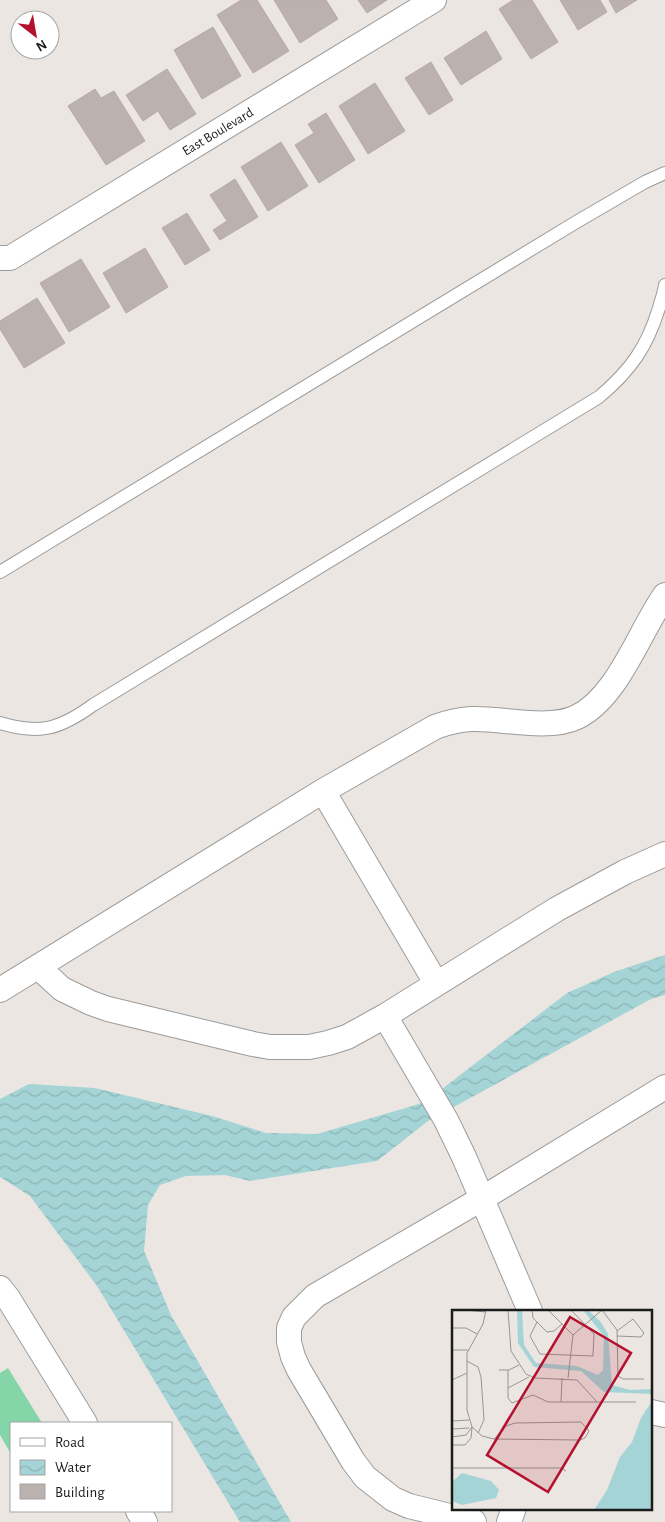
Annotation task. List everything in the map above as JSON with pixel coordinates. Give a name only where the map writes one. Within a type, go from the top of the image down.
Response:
[{"type":"street","name":"East Boulevard","points":[[0,258],[10,258],[434,0]]},
{"type":"street","points":[[0,990],[323,791],[418,736],[451,721],[483,718],[546,724],[576,718],[588,711],[608,693],[665,595]]},
{"type":"street","points":[[323,791],[436,983]]},
{"type":"street","points":[[38,967],[62,988],[84,1000],[108,1009],[270,1048],[309,1047],[347,1037],[385,1016],[495,946],[581,896],[624,872],[665,854]]},
{"type":"street","points":[[385,1016],[446,1120],[483,1198],[530,1310]]},
{"type":"street","points":[[474,1522],[409,1506],[393,1500],[365,1477],[341,1442],[292,1357],[289,1328],[294,1316],[315,1296],[483,1198],[665,1087]]},
{"type":"street","points":[[0,1288],[84,1422]]},
{"type":"street","points":[[652,1412],[665,1415]]},
{"type":"street","points":[[509,1522],[513,1510]]},
{"type":"lane","points":[[0,572],[578,221],[645,182],[665,173]]},
{"type":"lane","points":[[0,723],[19,729],[42,729],[75,718],[110,694],[599,397],[617,382],[642,350],[652,330],[665,285]]},
{"type":"green space","points":[[8,1368],[41,1422],[10,1422],[10,1452],[0,1435],[0,1373]]},
{"type":"water","points":[[665,955],[665,995],[651,999],[428,1121],[377,1161],[250,1181],[225,1175],[186,1176],[160,1185],[148,1205],[144,1251],[171,1315],[291,1522],[240,1522],[97,1286],[30,1196],[0,1177],[0,1099],[29,1084],[95,1088],[212,1116],[266,1133],[317,1134],[419,1104],[442,1089],[567,993],[614,972]]},
{"type":"building","points":[[241,0],[257,0],[289,51],[253,73],[217,15]]},
{"type":"building","points":[[274,0],[326,0],[338,19],[300,43]]},
{"type":"building","points":[[358,0],[387,0],[367,13]]},
{"type":"building","points":[[513,0],[532,0],[558,42],[531,59],[499,9]]},
{"type":"building","points":[[560,0],[600,0],[607,12],[578,30]]},
{"type":"building","points":[[609,0],[637,0],[616,13]]},
{"type":"building","points":[[213,27],[241,76],[202,99],[174,50]]},
{"type":"building","points":[[486,31],[502,59],[461,85],[444,58]]},
{"type":"building","points":[[431,62],[453,100],[429,115],[405,78]]},
{"type":"building","points":[[167,69],[196,114],[170,130],[158,111],[143,121],[126,95]]},
{"type":"building","points":[[375,83],[405,131],[368,154],[339,106]]},
{"type":"building","points":[[95,89],[101,98],[114,91],[145,141],[106,165],[68,106]]},
{"type":"building","points":[[326,113],[355,160],[319,183],[295,145],[314,133],[308,124]]},
{"type":"building","points":[[281,142],[308,186],[268,211],[241,167]]},
{"type":"building","points":[[235,179],[258,217],[220,240],[213,230],[227,221],[210,195]]},
{"type":"building","points":[[187,213],[210,250],[185,265],[162,228]]},
{"type":"building","points":[[145,248],[168,287],[126,313],[103,273]]},
{"type":"building","points":[[81,259],[110,307],[69,332],[40,283]]},
{"type":"building","points":[[37,298],[65,343],[24,368],[0,329],[0,321]]}]
